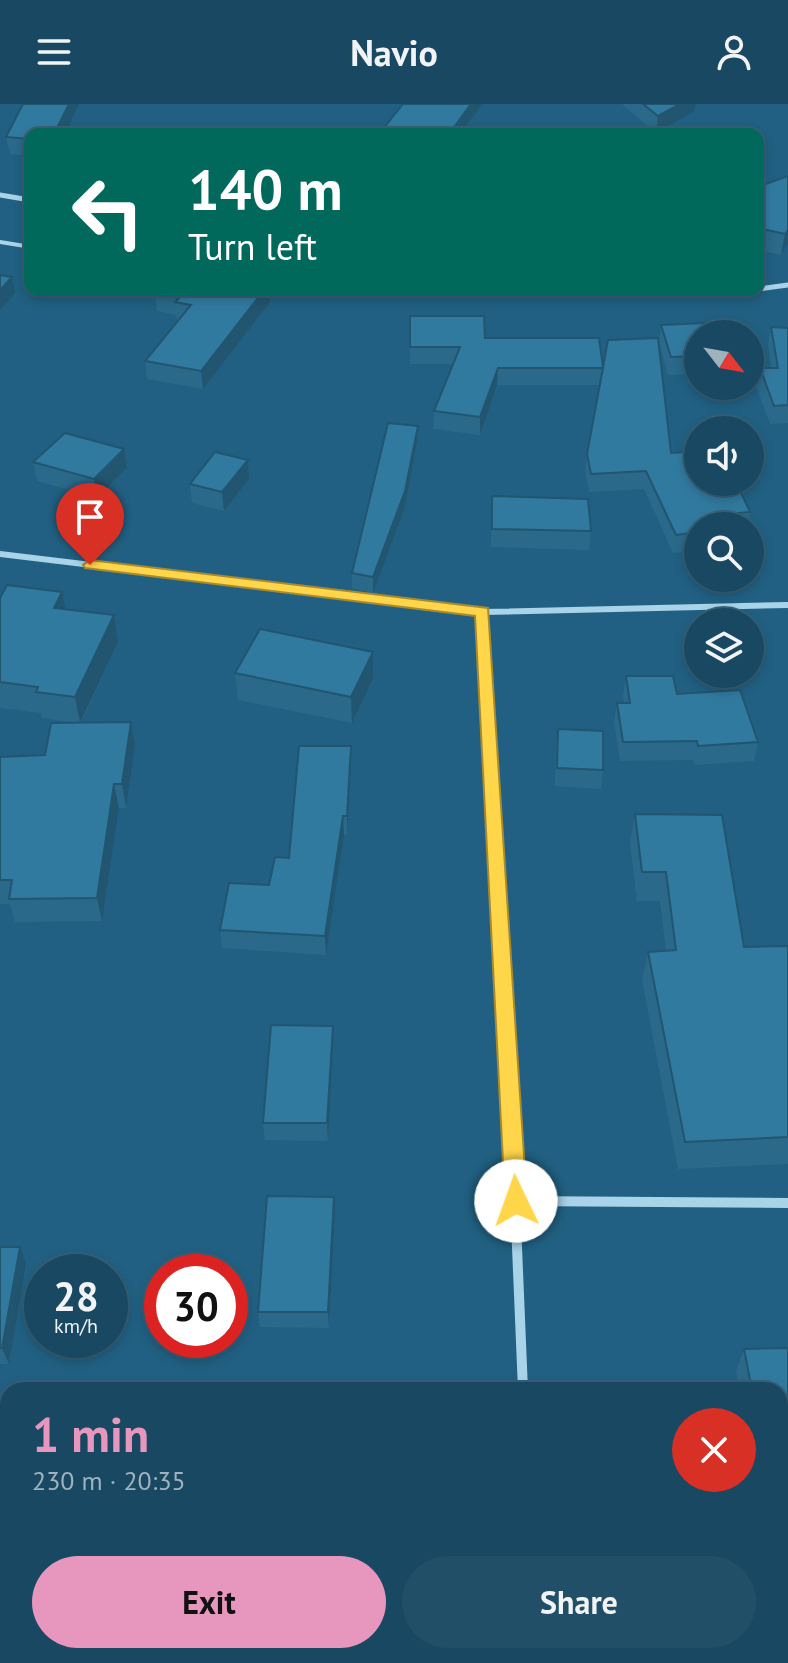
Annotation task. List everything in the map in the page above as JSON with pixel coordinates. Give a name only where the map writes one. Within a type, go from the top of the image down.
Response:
[{"type":"street","points":[[0,195],[24,199]]},
{"type":"street","points":[[764,289],[788,285]]},
{"type":"street","points":[[0,554],[483,612],[788,605]]},
{"type":"street","points":[[483,612],[516,1201],[523,1382]]},
{"type":"street","points":[[516,1201],[788,1203]]},
{"type":"lane","points":[[0,242],[24,246]]},
{"type":"building","points":[[23,104],[69,104],[57,128],[24,128],[24,138],[6,137]]},
{"type":"building","points":[[403,104],[471,104],[453,128],[384,128]]},
{"type":"building","points":[[643,104],[680,104],[658,116]]},
{"type":"building","points":[[788,176],[788,230],[785,234],[764,229],[764,185]]},
{"type":"building","points":[[0,275],[12,277],[0,290]]},
{"type":"building","points":[[169,296],[259,296],[201,371],[145,361],[191,305],[175,302],[179,298]]},
{"type":"building","points":[[410,316],[484,316],[485,338],[599,338],[603,367],[608,340],[658,338],[671,453],[684,452],[684,496],[743,496],[750,512],[684,512],[684,534],[676,535],[646,471],[591,474],[587,454],[603,368],[498,368],[480,417],[434,411],[460,347],[410,347]]},
{"type":"building","points":[[684,324],[684,357],[671,357],[661,325]]},
{"type":"building","points":[[771,327],[788,328],[788,405],[774,406],[764,379],[764,368],[778,368]]},
{"type":"building","points":[[388,423],[418,426],[405,491],[373,577],[352,573]]},
{"type":"building","points":[[65,433],[124,449],[94,479],[33,462]]},
{"type":"building","points":[[215,452],[248,460],[222,492],[190,484]]},
{"type":"building","points":[[492,496],[588,499],[591,531],[492,529]]},
{"type":"building","points":[[7,585],[62,592],[54,608],[114,615],[75,697],[36,692],[38,687],[0,682],[0,598]]},
{"type":"building","points":[[260,629],[373,652],[351,697],[235,673]]},
{"type":"building","points":[[626,676],[673,676],[677,694],[740,690],[758,742],[698,746],[697,741],[623,742],[617,703],[630,703]]},
{"type":"building","points":[[131,722],[122,784],[114,784],[97,898],[9,899],[12,880],[0,880],[0,757],[45,755],[51,723]]},
{"type":"building","points":[[558,729],[603,731],[603,770],[557,768]]},
{"type":"building","points":[[299,746],[351,746],[347,816],[343,816],[325,936],[220,930],[229,883],[269,885],[275,857],[289,858]]},
{"type":"building","points":[[635,814],[722,815],[744,947],[788,946],[788,1137],[685,1142],[648,952],[676,950],[666,872],[642,872]]},
{"type":"building","points":[[271,1025],[333,1026],[327,1123],[263,1123]]},
{"type":"building","points":[[267,1196],[334,1197],[328,1312],[258,1312]]},
{"type":"building","points":[[0,1247],[20,1247],[2,1348],[0,1348]]},
{"type":"building","points":[[788,1348],[788,1382],[750,1382],[744,1349]]},
{"type":"route","points":[[90,565],[483,612],[516,1201]]}]
